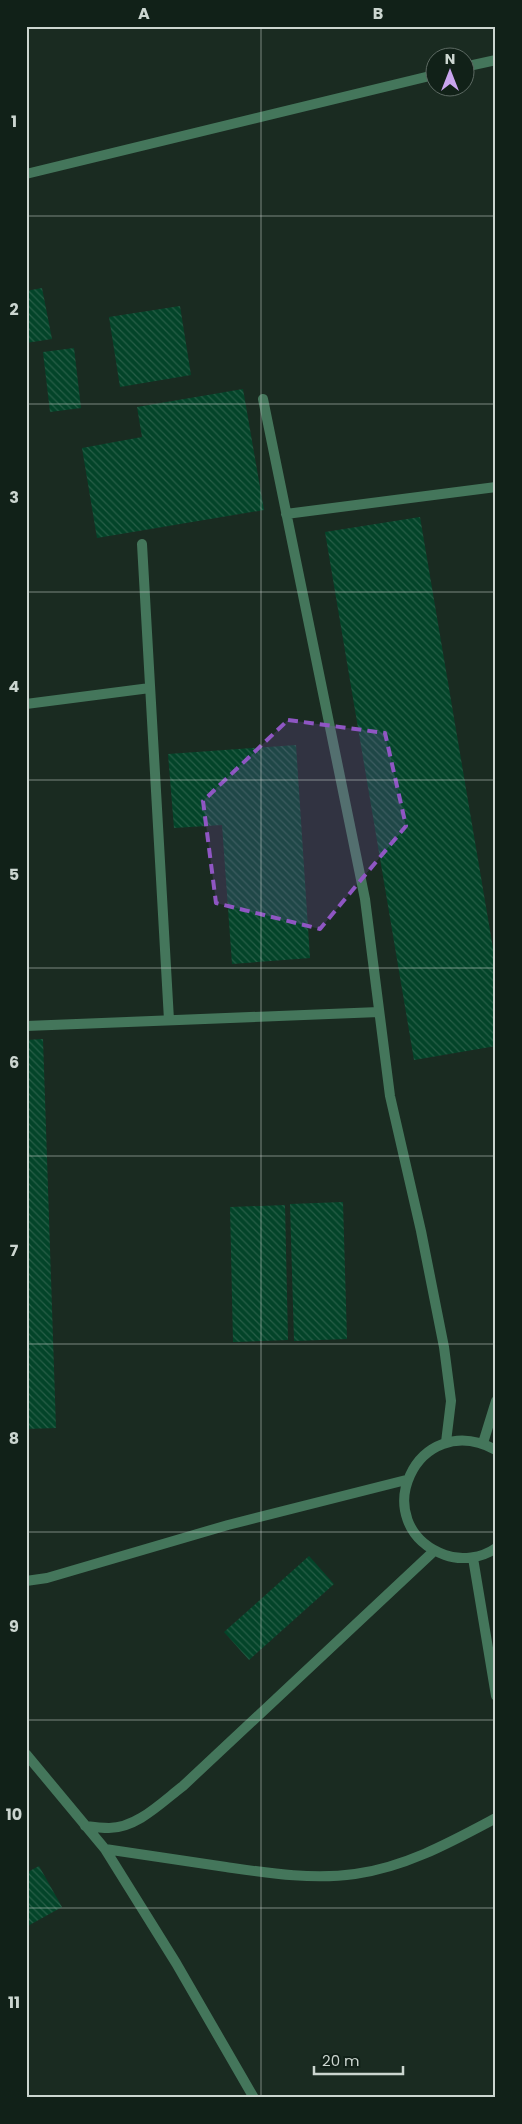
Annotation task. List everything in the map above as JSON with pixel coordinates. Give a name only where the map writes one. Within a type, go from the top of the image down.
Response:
[{"type":"lane","points":[[474,66],[496,60]]},
{"type":"lane","points":[[26,174],[424,77]]},
{"type":"lane","points":[[263,399],[365,900],[390,1096],[421,1231],[449,1373],[451,1401],[446,1442]]},
{"type":"lane","points":[[286,514],[496,487]]},
{"type":"lane","points":[[142,544],[169,1020]]},
{"type":"lane","points":[[26,704],[150,688]]},
{"type":"lane","points":[[26,1026],[379,1012]]},
{"type":"lane","points":[[483,1443],[496,1401]]},
{"type":"lane","points":[[496,1450],[483,1443],[465,1440],[446,1442],[428,1450],[415,1464],[406,1480],[403,1501],[407,1520],[418,1538],[434,1551],[452,1558],[473,1558],[496,1548]]},
{"type":"lane","points":[[26,1581],[47,1578],[228,1526],[406,1480]]},
{"type":"lane","points":[[85,1826],[110,1828],[125,1825],[147,1814],[161,1803],[182,1786],[434,1551]]},
{"type":"lane","points":[[473,1558],[496,1696]]},
{"type":"lane","points":[[26,1754],[105,1849],[176,1963],[254,2098]]},
{"type":"lane","points":[[105,1849],[305,1876],[355,1874],[402,1863],[442,1847],[496,1818]]},
{"type":"highlighted area","points":[[288,720],[385,733],[406,826],[320,929],[216,903],[203,801]]},
{"type":"building","points":[[42,288],[52,339],[26,343],[26,291]]},
{"type":"building","points":[[180,306],[191,375],[120,387],[109,317]]},
{"type":"building","points":[[74,348],[81,408],[50,412],[43,352]]},
{"type":"building","points":[[243,389],[264,510],[97,538],[82,448],[142,437],[137,407]]},
{"type":"building","points":[[420,517],[496,966],[496,1046],[414,1060],[325,532]]},
{"type":"building","points":[[296,745],[310,958],[232,964],[222,825],[174,828],[168,754]]},
{"type":"building","points":[[43,1039],[56,1428],[26,1429],[26,1040]]},
{"type":"building","points":[[343,1202],[347,1339],[294,1341],[290,1204]]},
{"type":"building","points":[[285,1205],[288,1340],[233,1342],[230,1207]]},
{"type":"building","points":[[309,1556],[334,1584],[249,1660],[224,1632]]},
{"type":"building","points":[[39,1866],[62,1907],[26,1927],[26,1873]]}]
